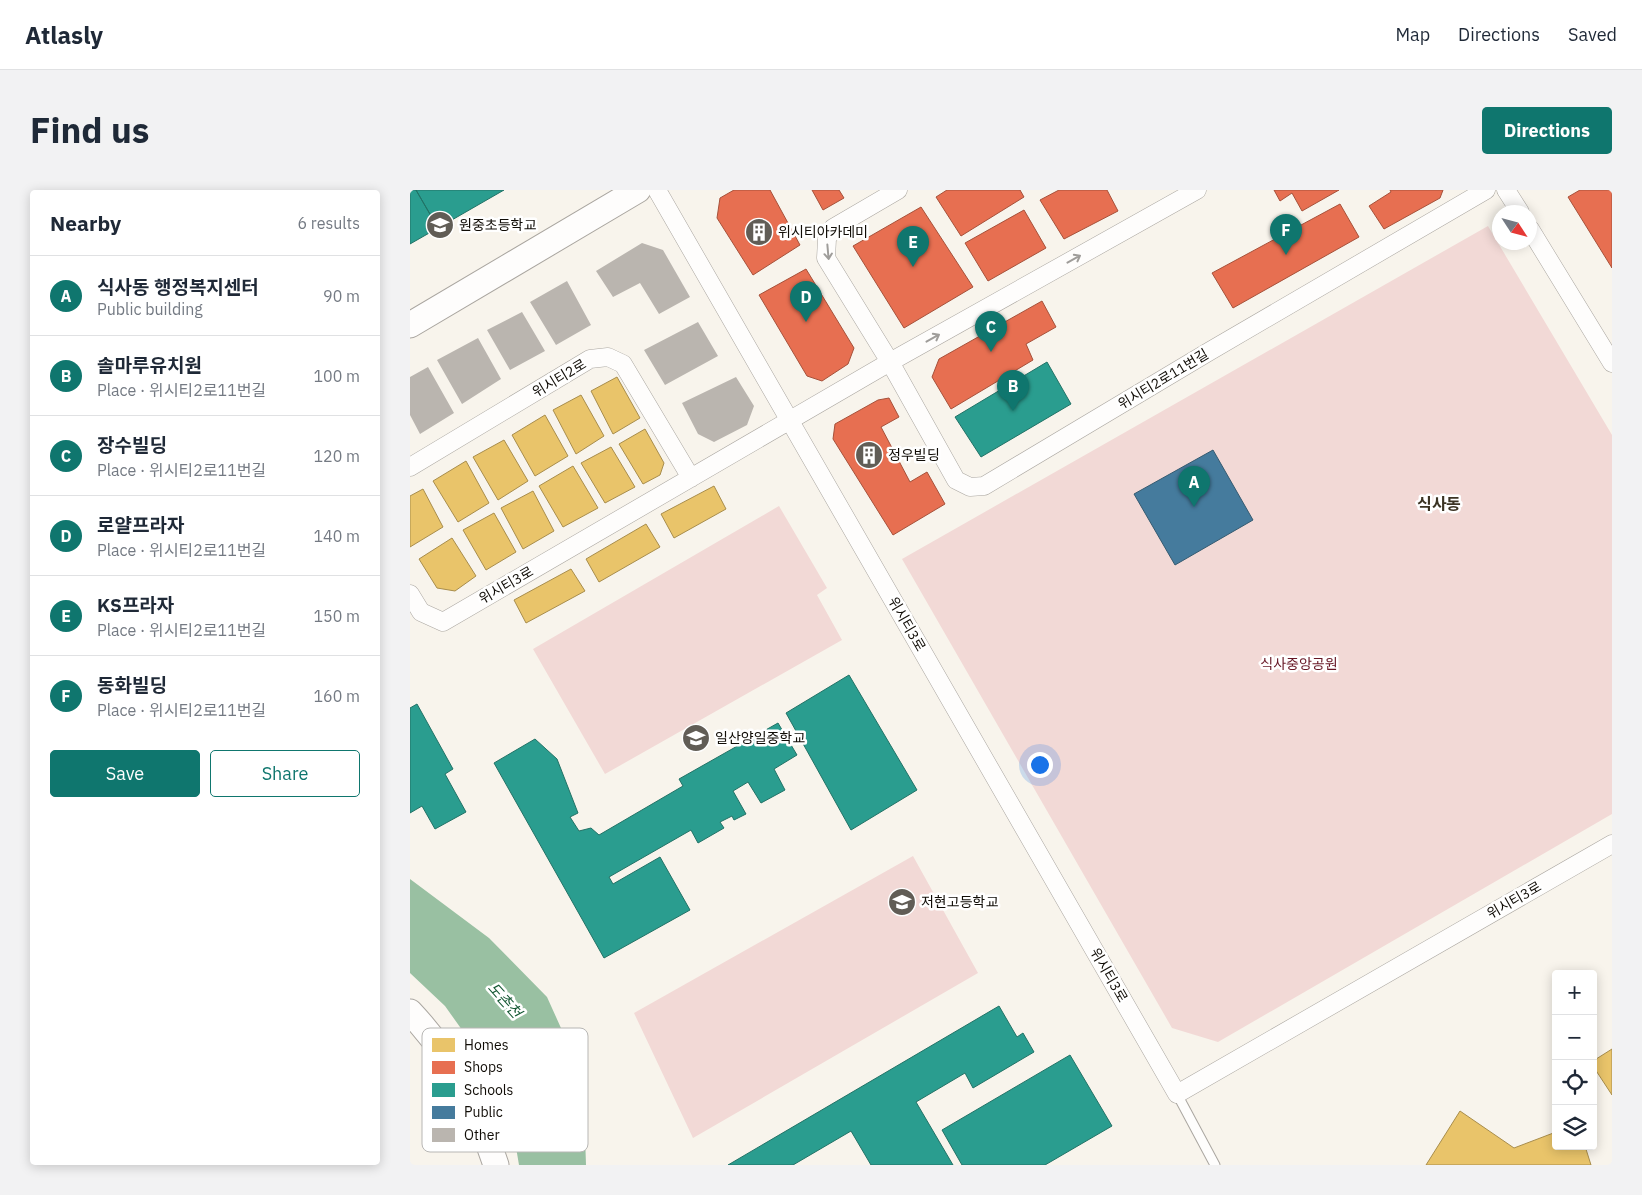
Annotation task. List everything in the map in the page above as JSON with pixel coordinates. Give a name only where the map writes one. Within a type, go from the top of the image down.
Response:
[{"type":"street","points":[[410,325],[638,190]]},
{"type":"street","name":"위시티3로","points":[[657,190],[1177,1094],[1612,844]]},
{"type":"street","name":"위시티2로11번길","points":[[898,190],[833,228],[827,239],[826,258],[890,362],[956,480],[970,487],[984,486],[1486,190]]},
{"type":"street","points":[[790,422],[890,362],[1197,190]]},
{"type":"street","points":[[1506,190],[1516,205]]},
{"type":"street","points":[[1537,240],[1612,363]]},
{"type":"street","name":"위시티2로","points":[[410,467],[590,359],[608,357],[623,364],[691,478]]},
{"type":"street","name":"위시티3로","points":[[410,594],[421,612],[443,622],[790,422]]},
{"type":"street","points":[[410,1012],[425,1028]]},
{"type":"street","points":[[491,1152],[496,1165]]},
{"type":"lane","points":[[1177,1094],[1215,1165]]},
{"type":"green space","name":"식사중앙공원","points":[[1488,226],[1492,233],[1492,250],[1502,250],[1612,435],[1612,814],[1218,1042],[1172,1028],[902,559]]},
{"type":"green space","points":[[779,506],[827,588],[817,595],[842,640],[605,774],[533,649]]},
{"type":"green space","points":[[913,856],[978,973],[693,1138],[634,1013]]},
{"type":"water","name":"도촌천","points":[[410,879],[489,938],[547,997],[561,1028],[461,1028],[445,1006],[410,973]]},
{"type":"water","points":[[517,1152],[586,1152],[586,1165],[519,1165]]},
{"type":"building: Homes","points":[[617,377],[640,418],[613,434],[591,391]]},
{"type":"building: Homes","points":[[581,395],[604,436],[576,454],[553,410]]},
{"type":"building: Homes","points":[[545,415],[568,456],[535,476],[512,435]]},
{"type":"building: Homes","points":[[645,429],[664,463],[660,475],[643,484],[619,444]]},
{"type":"building: Homes","points":[[504,440],[528,481],[498,500],[473,457]]},
{"type":"building: Homes","points":[[611,447],[635,487],[605,503],[581,463]]},
{"type":"building: Homes","points":[[466,461],[489,503],[458,522],[433,481]]},
{"type":"building: Homes","points":[[573,466],[598,508],[563,527],[539,486]]},
{"type":"building: Homes","points":[[714,486],[726,509],[674,538],[661,514]]},
{"type":"building: Homes","points":[[423,489],[443,527],[410,547],[410,496]]},
{"type":"building: Homes","points":[[533,491],[554,531],[523,549],[501,508]]},
{"type":"building: Homes","points":[[494,513],[516,552],[486,570],[463,530]]},
{"type":"building: Homes","points":[[646,524],[660,547],[599,582],[586,559]]},
{"type":"building: Homes","points":[[452,538],[476,576],[455,591],[437,588],[419,559]]},
{"type":"building: Homes","points":[[571,569],[585,591],[526,623],[514,600]]},
{"type":"building: Homes","points":[[1612,1049],[1612,1095],[1597,1072],[1597,1058]]},
{"type":"building: Homes","points":[[1460,1111],[1514,1148],[1552,1134],[1552,1150],[1586,1150],[1591,1165],[1426,1165]]},
{"type":"building: Shops","name":"위시티아카데미","points":[[734,190],[770,190],[800,245],[753,275],[717,218],[720,198]]},
{"type":"building: Shops","points":[[812,190],[839,190],[844,198],[823,210]]},
{"type":"building: Shops","points":[[947,190],[1020,190],[1024,197],[961,236],[936,197]]},
{"type":"building: Shops","points":[[1059,190],[1107,190],[1118,211],[1064,239],[1040,200]]},
{"type":"building: Shops","points":[[1274,190],[1339,190],[1302,211],[1292,193],[1280,201]]},
{"type":"building: Shops","points":[[1390,190],[1443,190],[1440,198],[1384,229],[1369,206],[1391,192]]},
{"type":"building: Shops","points":[[1580,190],[1612,190],[1612,268],[1568,197]]},
{"type":"building: Shops","points":[[1340,204],[1359,237],[1233,308],[1212,273]]},
{"type":"building: Shops","points":[[921,207],[973,287],[904,328],[853,246]]},
{"type":"building: Shops","points":[[1024,210],[1046,248],[988,281],[965,243]]},
{"type":"building: Shops","points":[[806,269],[854,348],[848,364],[822,381],[807,376],[759,295]]},
{"type":"building: Shops","points":[[1042,301],[1056,327],[1026,344],[1033,360],[951,409],[932,377],[939,359]]},
{"type":"building: Shops","name":"정우빌딩","points":[[889,398],[899,417],[881,427],[910,482],[927,472],[945,504],[893,535],[833,439],[835,424],[878,400]]},
{"type":"building: Schools","points":[[410,190],[416,190],[438,228],[410,244]]},
{"type":"building: Schools","points":[[416,190],[504,190],[438,228]]},
{"type":"building: Schools","points":[[1047,362],[1071,404],[981,457],[955,417]]},
{"type":"building: Schools","points":[[849,675],[917,790],[851,830],[786,713]]},
{"type":"building: Schools","points":[[417,704],[453,769],[445,774],[466,812],[435,829],[422,806],[410,813],[410,708]]},
{"type":"building: Schools","points":[[778,723],[797,755],[774,769],[785,790],[761,803],[748,782],[733,791],[746,814],[734,820],[732,816],[720,822],[724,828],[698,843],[691,830],[609,877],[613,884],[660,857],[690,910],[604,958],[494,763],[535,739],[557,759],[578,813],[570,817],[579,831],[591,828],[599,835],[683,786],[679,779]]},
{"type":"building: Schools","points":[[999,1006],[1017,1037],[1023,1033],[1034,1052],[973,1088],[965,1073],[916,1102],[953,1165],[871,1165],[851,1131],[793,1165],[728,1165]]},
{"type":"building: Schools","points":[[1070,1055],[1112,1126],[1045,1165],[962,1165],[942,1130]]},
{"type":"building: Public","points":[[1213,450],[1253,520],[1175,565],[1134,494]]},
{"type":"building: Other","points":[[642,243],[663,250],[690,297],[659,314],[640,283],[613,297],[596,271]]},
{"type":"building: Other","points":[[567,281],[591,325],[556,345],[530,302]]},
{"type":"building: Other","points":[[522,312],[545,351],[510,370],[487,330]]},
{"type":"building: Other","points":[[698,322],[718,356],[665,385],[644,350]]},
{"type":"building: Other","points":[[478,338],[501,379],[462,404],[437,360]]},
{"type":"building: Other","points":[[428,367],[454,413],[420,434],[410,415],[410,377]]},
{"type":"building: Other","points":[[736,377],[754,406],[747,425],[714,442],[698,434],[682,403]]},
{"type":"place","name":"원중초등학교","points":[[440,225]]},
{"type":"place","name":"위시티아카데미","points":[[759,232]]},
{"type":"place","name":"동화빌딩","points":[[1286,255]]},
{"type":"place","name":"KS프라자","points":[[913,267]]},
{"type":"place","name":"로얄프라자","points":[[806,322]]},
{"type":"place","name":"장수빌딩","points":[[991,352]]},
{"type":"place","name":"솔마루유치원","points":[[1013,411]]},
{"type":"place","name":"정우빌딩","points":[[869,455]]},
{"type":"place","name":"식사동 행정복지센터","points":[[1194,507]]},
{"type":"place","name":"일산양일중학교","points":[[696,738]]},
{"type":"place","name":"저현고등학교","points":[[902,902]]},
{"type":"district","name":"식사동","points":[[1439,504]]}]
